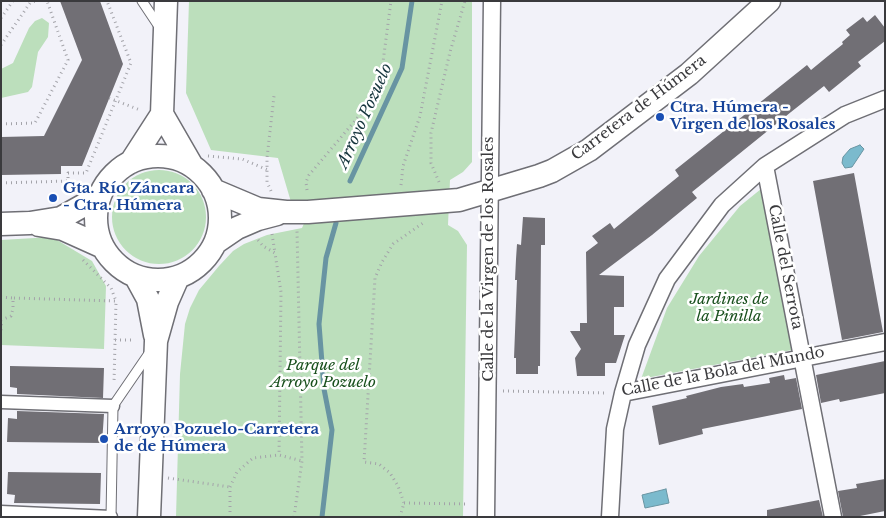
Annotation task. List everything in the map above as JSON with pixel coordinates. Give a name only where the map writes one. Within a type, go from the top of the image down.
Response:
[{"type":"main road","points":[[131,162],[162,114],[166,1]]},
{"type":"main road","name":"Carretera de Húmera","points":[[213,190],[246,205],[268,211],[377,207],[443,203],[490,192],[552,171],[589,150],[690,74],[769,1]]},
{"type":"main road","points":[[100,194],[96,226],[103,247],[107,255],[120,268],[136,277],[157,281],[178,277],[196,267],[210,252],[218,235],[220,216],[213,190],[204,177],[200,161],[162,114]]},
{"type":"main road","points":[[1,224],[30,223],[61,218],[93,200],[100,194],[113,175],[131,162],[151,156],[162,156],[183,161],[200,161]]},
{"type":"main road","name":"Carretera de Húmera","points":[[214,244],[237,228],[258,219],[294,211]]},
{"type":"main road","points":[[30,223],[63,229],[103,247]]},
{"type":"main road","points":[[136,277],[148,299],[156,341],[150,517]]},
{"type":"main road","points":[[156,341],[167,302],[178,277]]},
{"type":"street","name":"Calle de la Virgen de los Rosales","points":[[486,517],[492,1]]},
{"type":"street","points":[[610,517],[615,429],[623,393],[637,345],[667,279],[722,204],[765,166],[845,115],[885,99]]},
{"type":"street","name":"Calle del Serrota","points":[[765,166],[833,517]]},
{"type":"street","name":"Calle de la Bola del Mundo","points":[[623,393],[885,342]]},
{"type":"street","points":[[1,402],[113,406]]},
{"type":"street","points":[[1,512],[111,517]]},
{"type":"lane","points":[[142,1],[165,34]]},
{"type":"lane","points":[[111,517],[113,406],[146,359],[156,341]]},
{"type":"path","points":[[1,18],[13,1]]},
{"type":"path","points":[[1,45],[30,2],[35,1]]},
{"type":"path","points":[[1,124],[35,123],[68,60],[47,1]]},
{"type":"path","points":[[1,183],[68,181],[68,173],[86,173],[131,63],[107,1]]},
{"type":"path","points":[[279,455],[281,292],[275,254],[309,174],[365,109],[383,62],[391,1]]},
{"type":"path","points":[[401,188],[404,166],[420,116],[442,1]]},
{"type":"path","points":[[442,188],[431,163],[431,133],[450,52],[465,1]]},
{"type":"path","points":[[271,190],[267,182],[267,158],[274,96]]},
{"type":"path","points":[[109,98],[140,110]]},
{"type":"path","points":[[200,161],[227,156],[242,159],[268,170]]},
{"type":"path","points":[[294,211],[302,461],[294,517]]},
{"type":"path","points":[[400,517],[404,503],[398,486],[390,473],[379,464],[364,462],[375,278],[393,244],[429,220]]},
{"type":"path","points":[[253,234],[263,246],[275,254]]},
{"type":"path","points":[[77,254],[111,288],[116,301],[113,406]]},
{"type":"path","points":[[1,297],[116,301]]},
{"type":"path","points":[[1,330],[1,320],[11,316],[13,298]]},
{"type":"path","points":[[115,340],[132,340]]},
{"type":"path","name":"Calle de la Bola del Mundo","points":[[501,391],[623,393]]},
{"type":"path","points":[[230,517],[230,487],[237,472],[254,458],[279,455],[302,461]]},
{"type":"path","points":[[151,477],[177,478],[230,487]]},
{"type":"path","points":[[404,503],[468,504]]},
{"type":"green space","name":"Parque del Arroyo Pozuelo","points":[[189,1],[472,1],[472,162],[463,172],[450,180],[448,225],[458,231],[467,245],[463,517],[176,517],[180,374],[185,324],[190,308],[199,290],[233,251],[244,244],[267,235],[302,228],[306,219],[291,202],[278,158],[211,150],[186,93]]},
{"type":"green space","points":[[42,18],[49,23],[48,37],[38,52],[32,87],[28,92],[1,98],[1,69],[13,63],[29,28],[35,21]]},
{"type":"green space","points":[[159,170],[177,174],[192,184],[202,199],[206,217],[202,235],[192,250],[177,260],[159,264],[141,260],[126,250],[116,235],[112,217],[116,199],[126,184],[141,174]]},
{"type":"green space","name":"Jardines de la Pinilla","points":[[761,189],[792,350],[641,379],[667,308],[699,256],[740,206]]},
{"type":"green space","points":[[52,237],[92,261],[106,286],[104,349],[1,345],[1,240]]},
{"type":"water","points":[[860,145],[864,149],[852,167],[845,168],[842,163],[843,157],[850,149]]},
{"type":"water","points":[[666,489],[669,503],[645,508],[642,495]]},
{"type":"building","points":[[60,1],[100,1],[123,64],[82,166],[61,166],[61,174],[1,175],[1,137],[44,136],[82,60]]},
{"type":"building","points":[[875,15],[885,28],[885,41],[858,62],[861,66],[829,92],[824,86],[791,112],[692,192],[697,198],[599,275],[624,276],[624,307],[614,307],[614,335],[625,335],[616,363],[605,363],[605,376],[577,376],[575,358],[581,349],[570,331],[580,331],[580,323],[587,323],[586,252],[598,243],[592,236],[610,223],[614,229],[679,176],[675,170],[807,65],[811,70],[843,44],[842,42],[850,35],[846,30],[863,17],[867,22]]},
{"type":"building","points":[[854,173],[883,332],[842,340],[813,181]]},
{"type":"building","points":[[523,217],[545,218],[545,245],[541,245],[540,366],[538,366],[538,374],[516,374],[516,358],[514,358],[516,259],[517,244],[521,245]]},
{"type":"building","points":[[885,361],[885,393],[840,402],[839,399],[821,403],[816,375]]},
{"type":"building","points":[[10,366],[104,368],[103,398],[17,394],[17,388],[10,387]]},
{"type":"building","points":[[784,375],[785,380],[796,378],[802,409],[702,429],[703,434],[659,445],[652,406],[687,398],[686,396],[721,387],[743,384],[744,387],[770,383],[769,378]]},
{"type":"building","points":[[17,411],[104,414],[102,443],[7,442],[8,418],[17,419]]},
{"type":"building","points":[[8,472],[101,473],[100,504],[14,503],[15,495],[7,494]]},
{"type":"building","points":[[885,479],[885,511],[855,517],[843,517],[838,491],[857,488],[856,484]]},
{"type":"building","points":[[819,500],[823,517],[767,517],[767,510]]},
{"type":"waterway","name":"Arroyo Pozuelo","points":[[350,181],[402,68],[412,1]]},
{"type":"waterway","name":"Arroyo Pozuelo","points":[[322,517],[332,430],[324,389],[319,324],[326,258],[336,223]]},
{"type":"place","name":"Ctra. Húmera - Virgen de los Rosales","points":[[660,117]]},
{"type":"place","name":"Gta. Río Záncara - Ctra. Húmera","points":[[53,198]]},
{"type":"place","name":"Arroyo Pozuelo-Carretera de de Húmera","points":[[104,439]]}]
